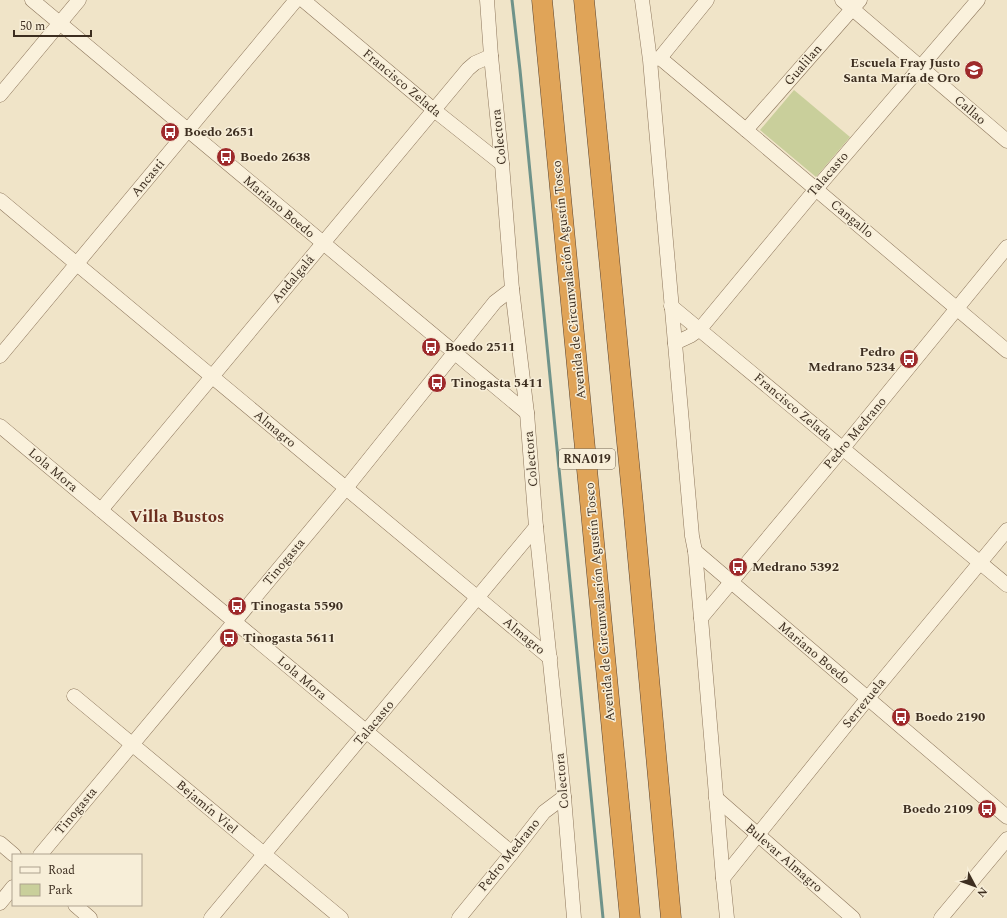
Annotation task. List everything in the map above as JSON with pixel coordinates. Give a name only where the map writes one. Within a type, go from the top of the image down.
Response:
[{"type":"highway","name":"Avenida de Circunvalación Agustín Tosco","points":[[542,0],[630,918]]},
{"type":"highway","name":"RNA019","points":[[584,0],[633,504],[671,918]]},
{"type":"street","name":"Mariano Boedo","points":[[32,0],[527,413]]},
{"type":"street","points":[[0,95],[79,0]]},
{"type":"street","name":"Ancasti","points":[[0,356],[296,0]]},
{"type":"street","name":"Francisco Zelada","points":[[302,0],[434,110],[502,164]]},
{"type":"street","name":"Colectora","points":[[487,0],[512,289],[527,413],[536,527],[564,797],[574,918]]},
{"type":"street","points":[[642,0],[655,59],[671,306],[692,536],[695,551],[723,878],[728,918]]},
{"type":"street","points":[[655,59],[707,0]]},
{"type":"street","name":"Talacasto","points":[[675,343],[690,336],[700,329],[816,188],[978,0]]},
{"type":"street","name":"Callao","points":[[851,3],[921,67],[1007,141]]},
{"type":"street","name":"Gualilan","points":[[746,130],[851,3]]},
{"type":"street","name":"Andalgalá","points":[[101,510],[468,69],[474,63],[491,56]]},
{"type":"street","name":"Cangallo","points":[[655,59],[746,130],[816,188],[1007,351]]},
{"type":"street","name":"Almagro","points":[[0,200],[550,658]]},
{"type":"street","name":"Pedro Medrano","points":[[701,618],[843,448],[1007,247]]},
{"type":"street","name":"Tinogasta","points":[[41,854],[346,488],[455,354],[495,302],[512,289]]},
{"type":"street","name":"Francisco Zelada","points":[[671,306],[1007,585]]},
{"type":"street","name":"Lola Mora","points":[[0,426],[512,853]]},
{"type":"street","name":"Talacasto","points":[[211,918],[536,527]]},
{"type":"street","name":"Serrezuela","points":[[723,878],[757,834],[1007,530]]},
{"type":"street","name":"Mariano Boedo","points":[[695,551],[1007,817]]},
{"type":"street","name":"Bejamín Viel","points":[[74,696],[340,918]]},
{"type":"street","name":"Pedro Medrano","points":[[459,918],[544,812],[564,797]]},
{"type":"street","name":"Bulevar Almagro","points":[[716,798],[853,918]]},
{"type":"street","points":[[941,918],[1007,839]]},
{"type":"street","points":[[0,843],[13,854]]},
{"type":"street","points":[[0,903],[12,888]]},
{"type":"street","points":[[76,906],[90,918]]},
{"type":"green space","points":[[794,90],[850,137],[816,177],[760,130]]},
{"type":"waterway","points":[[512,0],[603,918]]},
{"type":"place","name":"Escuela Fray Justo Santa María de Oro","points":[[974,70]]},
{"type":"place","name":"Boedo 2651","points":[[170,132]]},
{"type":"place","name":"Boedo 2638","points":[[226,157]]},
{"type":"place","name":"Boedo 2511","points":[[431,347]]},
{"type":"place","name":"Pedro Medrano 5234","points":[[909,359]]},
{"type":"place","name":"Tinogasta 5411","points":[[437,383]]},
{"type":"place","name":"Medrano 5392","points":[[738,567]]},
{"type":"place","name":"Tinogasta 5590","points":[[237,606]]},
{"type":"place","name":"Tinogasta 5611","points":[[229,638]]},
{"type":"place","name":"Boedo 2190","points":[[901,717]]},
{"type":"place","name":"Boedo 2109","points":[[987,809]]},
{"type":"district","name":"Villa Bustos","points":[[177,517]]}]
